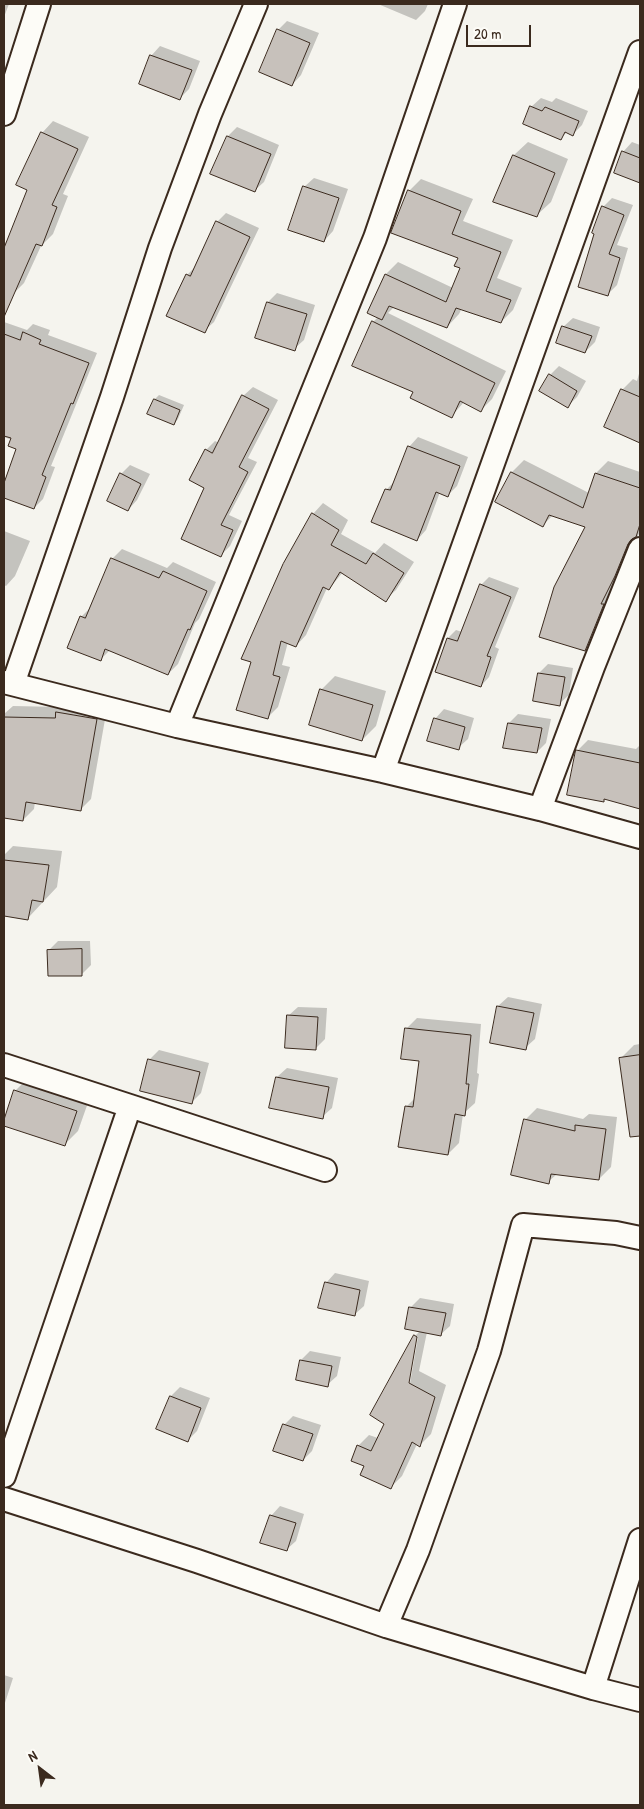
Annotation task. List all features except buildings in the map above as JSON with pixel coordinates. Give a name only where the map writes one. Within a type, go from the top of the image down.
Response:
[{"type":"street","points":[[4,114],[39,4]]},
{"type":"street","points":[[256,4],[210,114],[160,248],[112,397],[8,683],[177,726],[383,771],[540,809],[640,837]]},
{"type":"street","points":[[177,726],[375,238],[454,4]]},
{"type":"street","points":[[383,771],[640,52]]},
{"type":"street","points":[[540,809],[593,667],[640,549]]},
{"type":"street","points":[[4,1065],[325,1170]]},
{"type":"street","points":[[4,1476],[130,1106]]},
{"type":"street","points":[[386,1626],[418,1550],[489,1351],[523,1226],[616,1234],[640,1238]]},
{"type":"street","points":[[4,1499],[197,1561],[386,1626],[593,1688],[640,1700]]},
{"type":"street","points":[[593,1688],[640,1540]]}]
